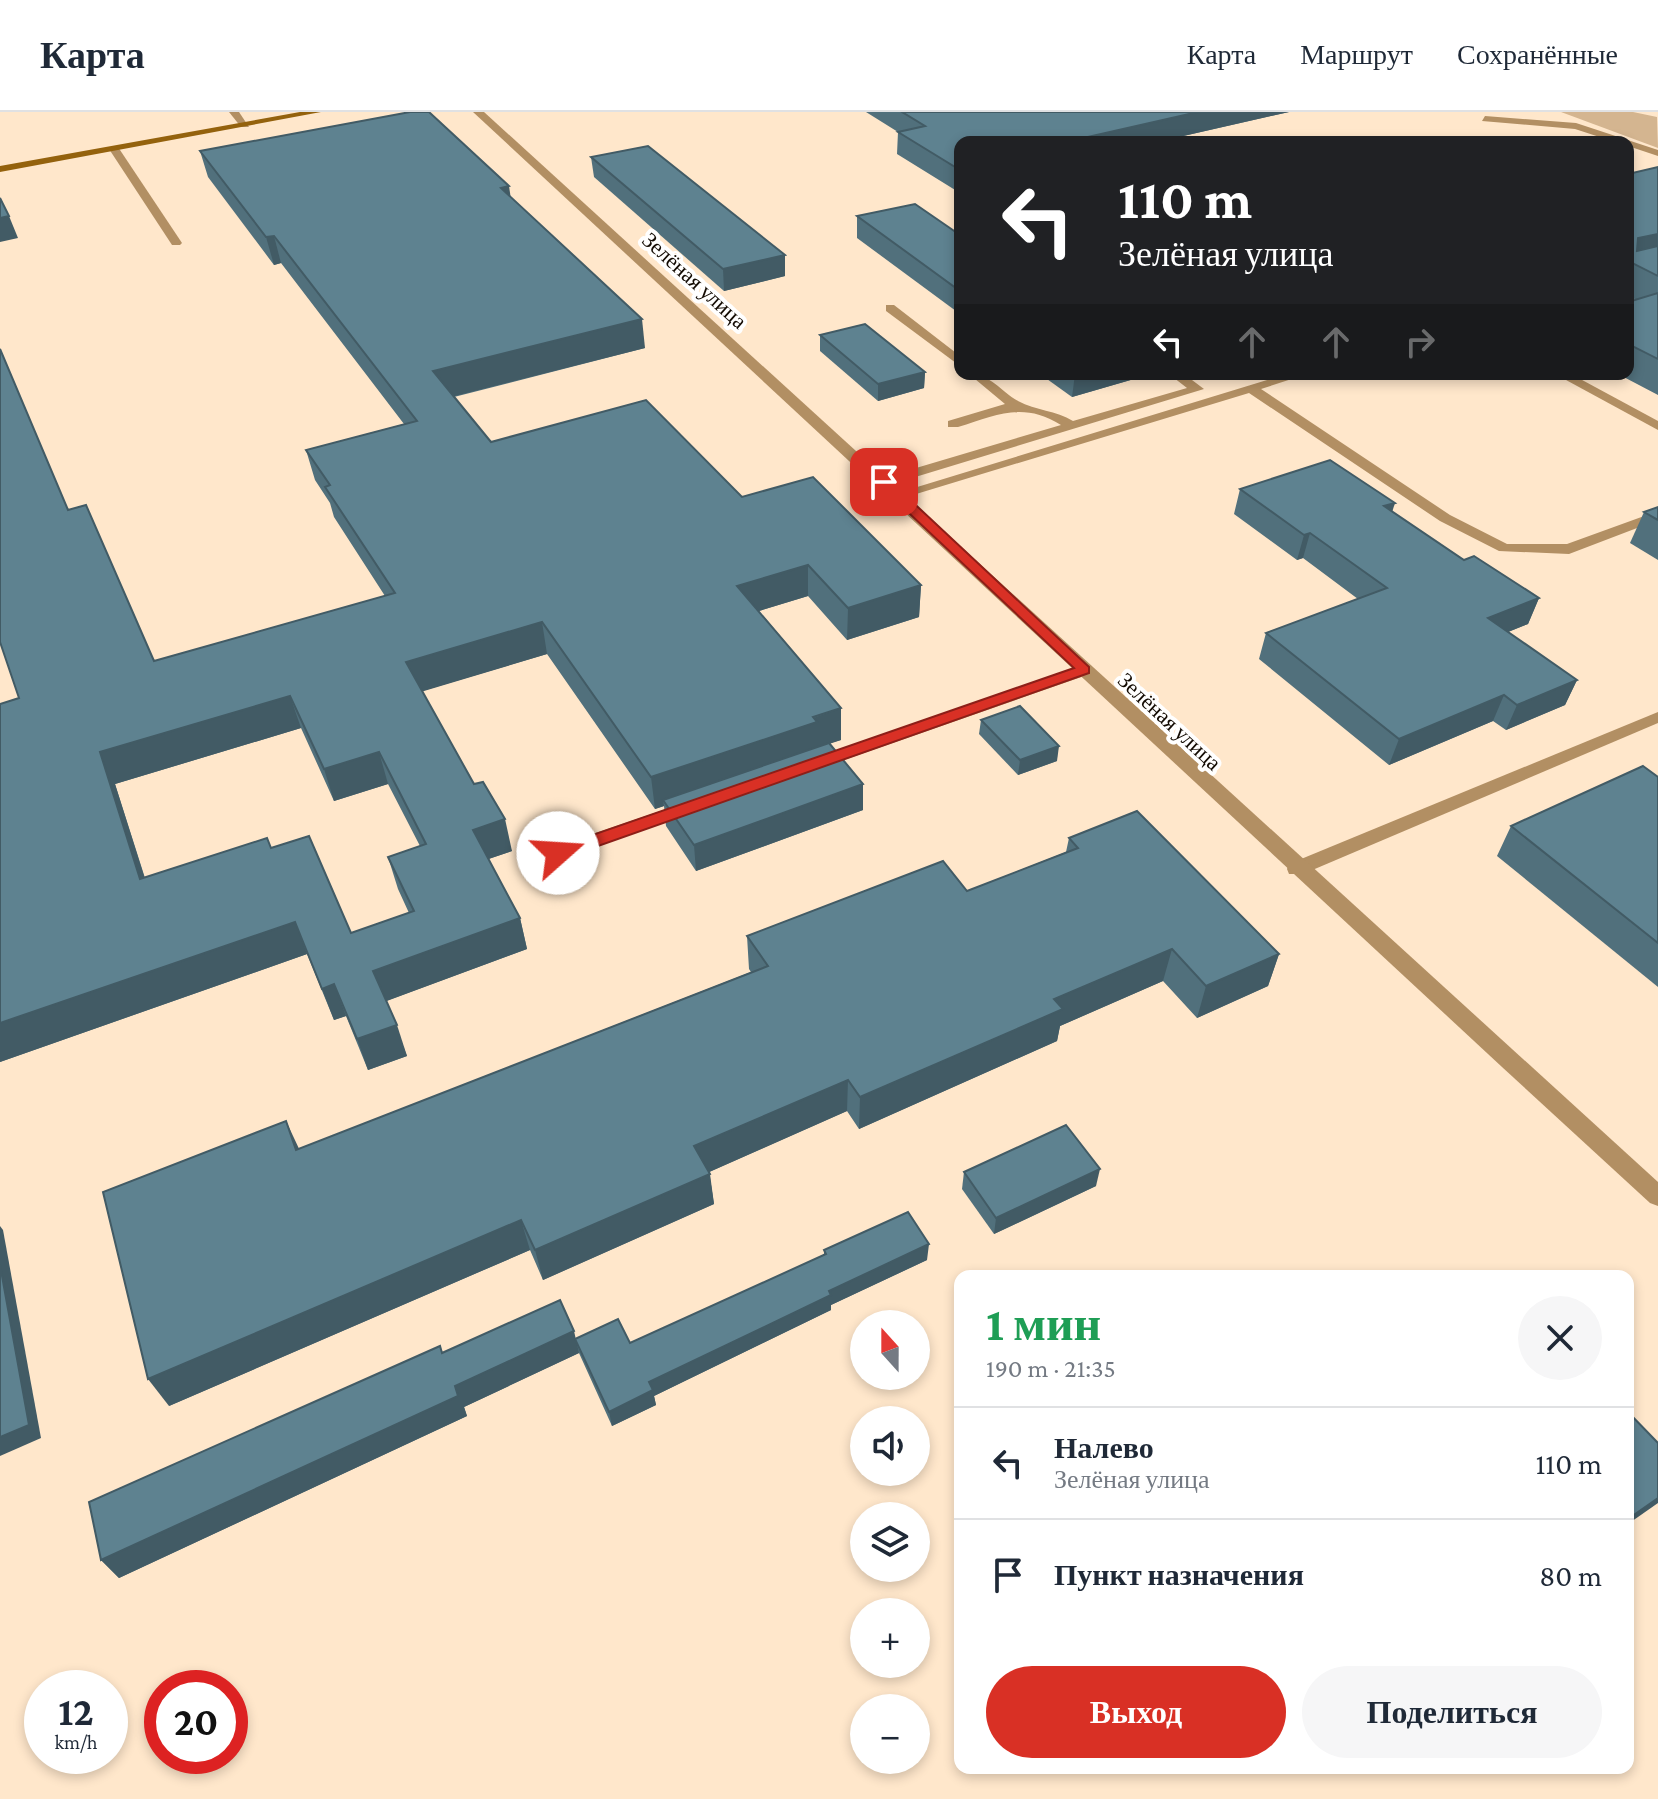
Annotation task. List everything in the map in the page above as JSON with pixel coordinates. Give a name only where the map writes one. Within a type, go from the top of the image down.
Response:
[{"type":"main road","points":[[0,169],[316,112]]},
{"type":"street","points":[[234,112],[245,125]]},
{"type":"street","name":"Зелёная улица","points":[[478,112],[884,482],[1296,869],[1658,1196]]},
{"type":"street","points":[[1507,126],[1480,117],[1576,126],[1606,136]]},
{"type":"street","points":[[1634,145],[1658,153]]},
{"type":"street","points":[[114,149],[176,243]]},
{"type":"street","points":[[890,308],[954,357]]},
{"type":"street","points":[[983,380],[1015,405],[1054,415],[1071,426]]},
{"type":"street","points":[[884,482],[1197,389],[1184,380]]},
{"type":"street","points":[[898,495],[1280,380]]},
{"type":"street","points":[[1572,380],[1658,426]]},
{"type":"street","points":[[1251,388],[1445,518],[1504,548],[1569,549],[1658,515]]},
{"type":"street","points":[[953,424],[1015,405]]},
{"type":"street","points":[[798,770],[1084,670]]},
{"type":"street","points":[[1296,869],[1658,717]]},
{"type":"street","points":[[558,853],[708,801]]},
{"type":"shaded area","points":[[1561,112],[1633,112],[1657,117],[1658,148],[1634,139],[1634,136],[1626,136]]},
{"type":"building","points":[[410,112],[429,112],[509,186],[501,188],[642,319],[433,371],[491,442],[646,400],[742,497],[813,477],[921,585],[848,608],[808,565],[737,586],[841,708],[813,717],[817,722],[651,777],[542,622],[406,662],[474,784],[483,782],[505,819],[473,830],[520,918],[373,971],[397,1025],[357,1039],[334,984],[322,989],[295,922],[0,1023],[0,704],[19,698],[0,642],[0,349],[68,510],[86,505],[154,661],[395,593],[325,487],[330,485],[306,450],[417,421],[274,236],[266,237],[200,151]],"holes":[[[290,696],[324,769],[379,752],[426,844],[388,857],[414,911],[351,933],[309,836],[271,848],[267,838],[140,879],[100,752]]]},
{"type":"building","points":[[902,112],[1198,112],[1092,136],[954,136],[954,166],[898,132],[925,126]]},
{"type":"building","points":[[648,146],[785,255],[723,269],[591,157]]},
{"type":"building","points":[[1658,167],[1658,234],[1638,238],[1637,251],[1658,246],[1658,276],[1634,264],[1634,173]]},
{"type":"building","points":[[0,198],[9,216],[0,218]]},
{"type":"building","points":[[915,204],[954,231],[954,287],[857,216]]},
{"type":"building","points":[[1658,293],[1658,359],[1634,347],[1634,300]]},
{"type":"building","points":[[865,324],[925,372],[878,384],[820,335]]},
{"type":"building","points":[[1330,460],[1395,503],[1384,506],[1464,560],[1474,556],[1539,598],[1488,618],[1577,680],[1517,705],[1504,695],[1399,739],[1266,633],[1387,588],[1310,533],[1304,535],[1240,489]]},
{"type":"building","points":[[1658,507],[1658,520],[1644,512]]},
{"type":"building","points":[[1020,706],[1059,746],[1020,760],[981,720]]},
{"type":"building","points":[[829,743],[863,784],[694,845],[663,800]]},
{"type":"building","points":[[1643,766],[1658,777],[1658,943],[1511,826]]},
{"type":"building","points":[[1137,811],[1279,954],[1206,986],[1172,949],[1054,999],[1063,1009],[860,1097],[848,1080],[694,1146],[710,1174],[535,1250],[521,1220],[148,1379],[103,1192],[286,1121],[296,1150],[768,966],[747,936],[943,861],[967,891],[1078,848],[1069,838]]},
{"type":"building","points":[[1066,1125],[1100,1169],[996,1218],[964,1172]]},
{"type":"building","points":[[908,1212],[929,1244],[829,1291],[831,1295],[649,1382],[653,1390],[609,1412],[575,1339],[618,1319],[630,1343],[826,1254],[824,1250]]},
{"type":"building","points":[[0,1265],[29,1425],[0,1437]]},
{"type":"building","points":[[560,1300],[574,1331],[455,1386],[458,1396],[101,1560],[89,1502],[440,1346],[442,1353]]},
{"type":"building","points":[[1634,1418],[1658,1443],[1658,1498],[1634,1515]]},
{"type":"route","points":[[558,853],[1084,670],[884,482]]}]
